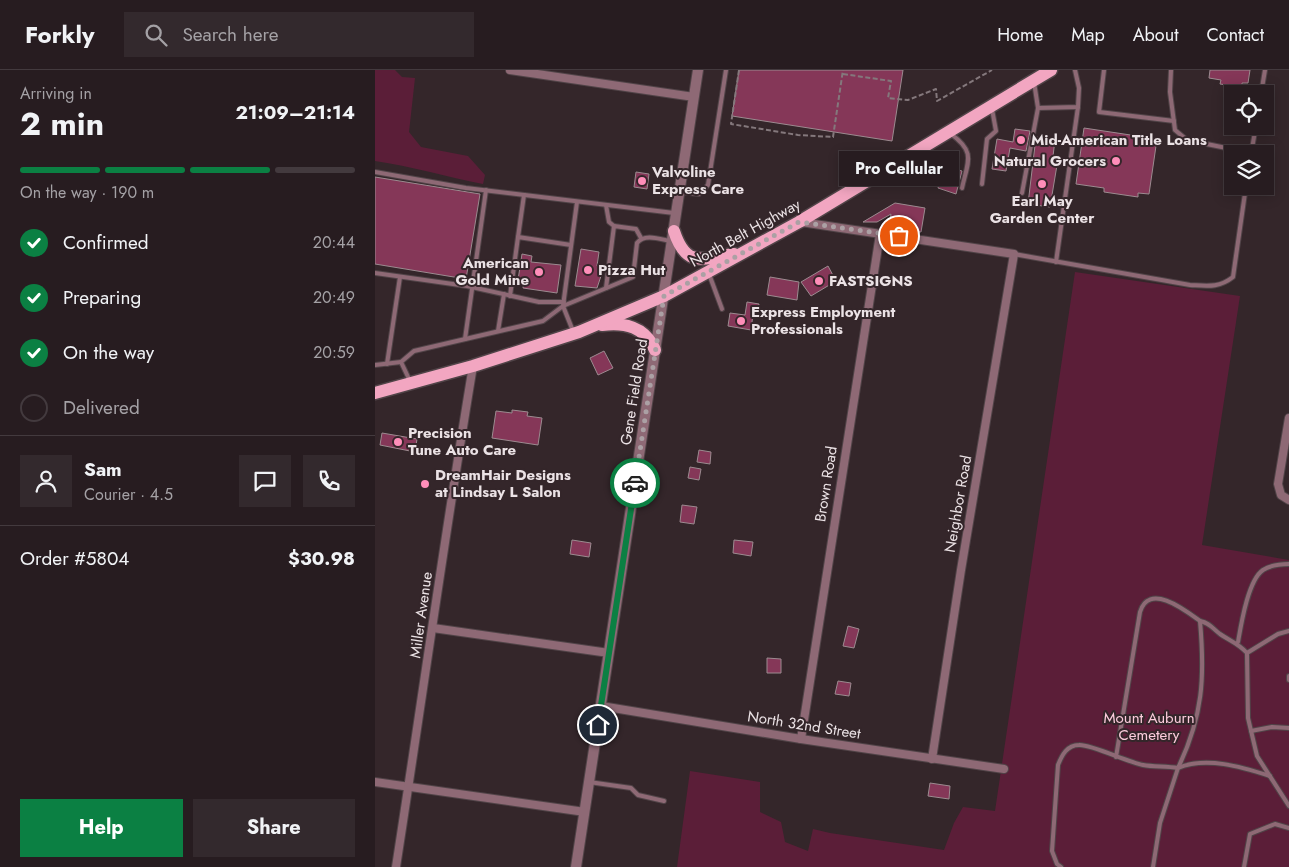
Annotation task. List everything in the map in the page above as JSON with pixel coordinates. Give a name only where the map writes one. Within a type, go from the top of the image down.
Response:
[{"type":"main road","name":"North Belt Highway","points":[[375,393],[473,366],[574,334],[664,296],[799,222],[1051,70]]},
{"type":"main road","points":[[673,236],[681,250],[690,256],[711,259],[744,253]]},
{"type":"main road","points":[[592,326],[616,323],[637,328],[651,340],[655,350]]},
{"type":"street","points":[[511,70],[565,74],[694,96]]},
{"type":"street","name":"Gene Field Road","points":[[576,867],[698,70]]},
{"type":"street","points":[[799,222],[1014,254]]},
{"type":"street","name":"Brown Road","points":[[801,739],[880,234]]},
{"type":"street","name":"Neighbor Road","points":[[932,759],[961,570],[1014,254]]},
{"type":"street","name":"Miller Avenue","points":[[396,867],[433,628],[452,489],[473,366]]},
{"type":"street","points":[[1289,418],[1278,484],[1281,495],[1289,500]]},
{"type":"street","points":[[433,628],[609,653]]},
{"type":"street","name":"North 32nd Street","points":[[601,706],[801,739],[1004,769]]},
{"type":"street","points":[[375,782],[585,812]]},
{"type":"lane","points":[[680,192],[699,194],[708,185],[726,70]]},
{"type":"lane","points":[[1056,262],[1078,107],[1079,88],[1075,70]]},
{"type":"lane","points":[[1104,70],[1099,112],[1174,120]]},
{"type":"lane","points":[[1171,70],[1170,92],[1175,130],[1187,140],[1224,148]]},
{"type":"lane","points":[[1262,85],[1265,70]]},
{"type":"lane","points":[[1022,193],[1038,108],[1034,81]]},
{"type":"lane","points":[[982,184],[987,139],[996,131],[992,107]]},
{"type":"lane","points":[[1038,108],[1078,107]]},
{"type":"lane","points":[[949,133],[964,144],[969,154],[962,188]]},
{"type":"lane","points":[[375,172],[486,190],[676,213]]},
{"type":"lane","points":[[465,339],[486,190]]},
{"type":"lane","points":[[510,296],[524,195]]},
{"type":"lane","points":[[1014,254],[1190,285],[1214,287],[1224,284],[1233,277],[1245,195]]},
{"type":"lane","points":[[574,334],[564,304],[577,202]]},
{"type":"lane","points":[[605,205],[609,222],[614,226],[636,229],[641,238]]},
{"type":"lane","points":[[606,288],[614,226]]},
{"type":"lane","points":[[375,365],[401,362],[414,351],[543,321],[564,304],[633,277],[637,242],[641,238],[673,236]]},
{"type":"lane","points":[[518,237],[571,245]]},
{"type":"lane","points":[[708,272],[722,309]]},
{"type":"lane","points":[[375,273],[471,288],[539,302],[564,304]]},
{"type":"lane","points":[[387,364],[400,277]]},
{"type":"lane","points":[[498,331],[503,294]]},
{"type":"lane","points":[[401,362],[411,383]]},
{"type":"lane","points":[[1237,642],[1242,618],[1256,579],[1262,570],[1278,564],[1289,564]]},
{"type":"lane","points":[[1116,758],[1142,606],[1149,600],[1162,598],[1200,620],[1209,623],[1220,634],[1237,642],[1247,652],[1247,718],[1257,756],[1289,806]]},
{"type":"lane","points":[[1153,867],[1159,823],[1178,768],[1192,738],[1201,699],[1203,654],[1200,620]]},
{"type":"lane","points":[[1247,652],[1278,634],[1289,631]]},
{"type":"lane","points":[[1251,731],[1272,727],[1289,728]]},
{"type":"lane","points":[[1061,867],[1057,864],[1051,851],[1057,777],[1062,756],[1069,748],[1079,745],[1143,765],[1178,768],[1187,764],[1211,764],[1241,767],[1270,776]]},
{"type":"lane","points":[[589,782],[631,788],[638,795],[664,801]]},
{"type":"lane","points":[[1244,867],[1250,834],[1275,824],[1289,828]]},
{"type":"path","points":[[739,70],[731,124],[798,136],[833,138],[843,70]]},
{"type":"path","points":[[843,70],[842,74],[891,81],[888,98],[908,100],[936,89],[937,102],[991,70]]},
{"type":"green space","points":[[375,70],[395,70],[402,77],[415,78],[409,132],[421,147],[468,156],[485,175],[483,184],[375,161]]},
{"type":"green space","name":"Mount Auburn Cemetery","points":[[1075,272],[1240,296],[1202,545],[1289,560],[1289,867],[677,867],[690,771],[760,782],[760,812],[781,822],[785,842],[808,851],[813,829],[944,850],[954,823],[963,807],[995,811]]},
{"type":"building","points":[[739,70],[903,70],[892,141],[732,116]]},
{"type":"building","points":[[1210,70],[1250,70],[1248,83],[1242,83],[1242,85],[1220,84],[1221,80],[1209,78]]},
{"type":"building","name":"Natural Grocers","points":[[1084,128],[1157,139],[1149,194],[1138,193],[1138,197],[1104,192],[1104,188],[1076,184]]},
{"type":"building","points":[[1015,129],[1030,131],[1026,151],[1010,148],[1006,171],[992,169],[997,139],[1013,142]]},
{"type":"building","name":"Earl May Garden Center","points":[[1036,137],[1055,140],[1052,164],[1057,165],[1050,207],[1028,204]]},
{"type":"building","points":[[944,166],[962,171],[956,194],[938,188]]},
{"type":"building","name":"Valvoline Express Care","points":[[636,172],[649,174],[647,189],[634,187]]},
{"type":"building","points":[[375,177],[480,194],[466,279],[375,264]]},
{"type":"building","points":[[895,203],[925,208],[921,232],[889,227],[891,214],[877,222],[863,222]]},
{"type":"building","name":"Pizza Hut","points":[[581,249],[599,252],[597,266],[600,267],[599,273],[602,273],[597,288],[575,286]]},
{"type":"building","name":"American Gold Mine","points":[[522,254],[532,256],[531,262],[561,265],[557,293],[523,288],[524,280],[518,280]]},
{"type":"building","name":"FASTSIGNS","points":[[828,266],[836,281],[811,296],[801,282]]},
{"type":"building","points":[[770,277],[799,282],[797,300],[767,295]]},
{"type":"building","name":"Express Employment Professionals","points":[[747,302],[759,304],[757,315],[753,314],[751,330],[728,326],[730,313],[745,315]]},
{"type":"building","points":[[604,351],[613,368],[598,375],[590,358]]},
{"type":"building","points":[[512,410],[528,412],[527,416],[542,418],[538,445],[492,438],[496,411],[512,413]]},
{"type":"building","name":"Precision Tune Auto Care","points":[[382,433],[417,439],[415,452],[380,445]]},
{"type":"building","points":[[699,450],[711,452],[710,464],[697,462]]},
{"type":"building","points":[[690,467],[701,469],[699,480],[688,478]]},
{"type":"building","points":[[682,505],[697,507],[694,524],[680,522]]},
{"type":"building","points":[[572,540],[591,543],[589,557],[570,554]]},
{"type":"building","points":[[734,540],[753,542],[751,556],[733,553]]},
{"type":"building","points":[[848,626],[859,629],[854,648],[843,646]]},
{"type":"building","points":[[767,658],[781,659],[781,673],[767,673]]},
{"type":"building","points":[[838,681],[851,683],[849,696],[835,694]]},
{"type":"building","points":[[930,783],[950,786],[949,799],[928,796]]},
{"type":"way so far","points":[[635,483],[664,296],[799,222],[899,236]]},
{"type":"place","name":"Mid-American Title Loans","points":[[1021,140]]},
{"type":"place","name":"Natural Grocers","points":[[1116,161]]},
{"type":"place","name":"Valvoline Express Care","points":[[642,181]]},
{"type":"place","name":"Earl May Garden Center","points":[[1042,184]]},
{"type":"place","name":"Pro Cellular","points":[[899,236]]},
{"type":"place","name":"Pizza Hut","points":[[588,270]]},
{"type":"place","name":"American Gold Mine","points":[[539,272]]},
{"type":"place","name":"FASTSIGNS","points":[[819,281]]},
{"type":"place","name":"Express Employment Professionals","points":[[741,321]]},
{"type":"place","name":"Precision Tune Auto Care","points":[[398,442]]},
{"type":"place","name":"DreamHair Designs at Lindsay L Salon","points":[[425,484]]},
{"type":"route","points":[[598,725],[635,483]]}]
